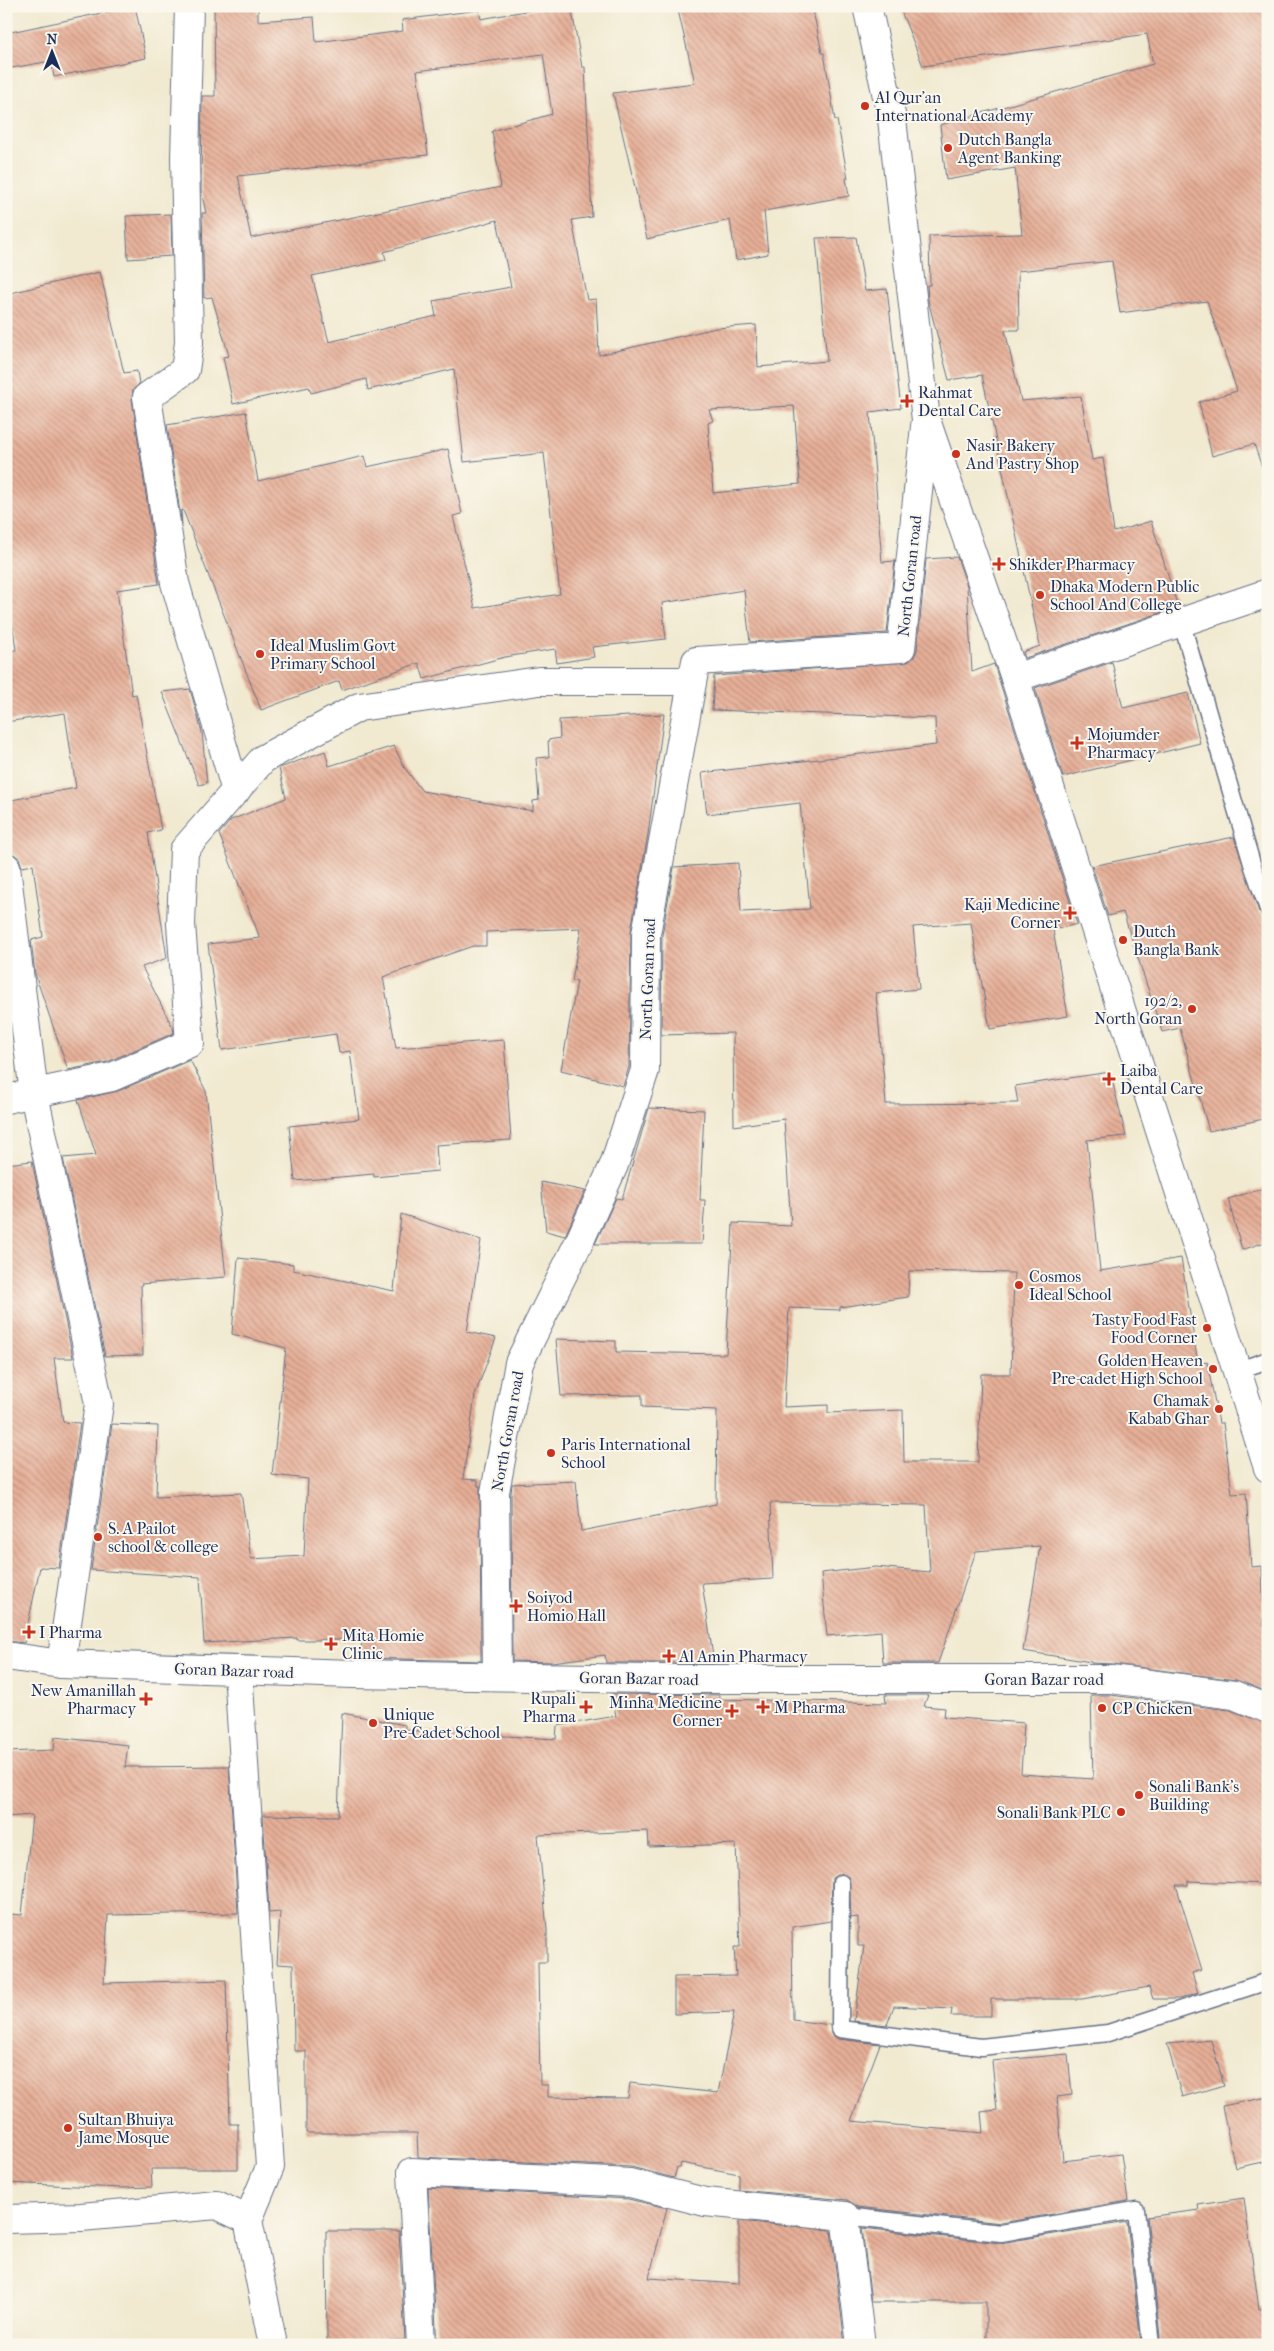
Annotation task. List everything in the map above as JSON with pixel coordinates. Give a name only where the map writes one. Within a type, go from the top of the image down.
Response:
[{"type":"street","points":[[189,6],[185,158],[189,343],[185,370],[147,397],[176,583],[236,792]]},
{"type":"street","points":[[867,6],[892,118],[926,420],[1015,678],[1268,1468]]},
{"type":"street","name":"North Goran road","points":[[497,1676],[495,1492],[519,1363],[581,1238],[614,1165],[644,1070],[646,934],[696,660],[901,648],[926,420]]},
{"type":"street","points":[[1015,678],[1182,624],[1268,593]]},
{"type":"street","points":[[6,1099],[112,1077],[190,1043],[181,924],[184,850],[263,759],[359,706],[539,681],[692,681]]},
{"type":"street","points":[[6,867],[34,1094],[99,1404],[61,1664]]},
{"type":"street","name":"Goran Bazar road","points":[[6,1656],[61,1664],[497,1676],[650,1679],[1111,1679],[1234,1695],[1268,1710]]},
{"type":"street","points":[[238,1670],[270,2167],[248,2220],[273,2345]]},
{"type":"street","points":[[421,2345],[412,2172],[630,2184],[705,2202],[845,2216],[861,2345]]},
{"type":"street","points":[[6,2219],[81,2216],[217,2205],[248,2220]]},
{"type":"lane","points":[[1182,624],[1253,867],[1268,909]]},
{"type":"lane","points":[[1236,1371],[1268,1360]]},
{"type":"lane","points":[[842,1883],[840,2028],[981,2047],[1108,2033],[1268,1980]]},
{"type":"lane","points":[[845,2216],[1001,2233],[1136,2210],[1151,2345]]},
{"type":"building","points":[[135,6],[146,58],[54,77],[51,61],[6,69],[6,33]]},
{"type":"building","points":[[214,6],[258,6],[258,21],[314,17],[316,42],[403,31],[402,20],[479,10],[481,19],[553,6],[571,6],[582,67],[585,67],[592,217],[572,220],[587,300],[596,299],[599,355],[716,328],[756,325],[758,367],[827,361],[816,238],[856,237],[865,291],[887,289],[901,408],[870,412],[882,562],[895,561],[887,633],[750,642],[744,590],[662,603],[666,639],[592,647],[594,657],[557,663],[555,649],[505,657],[424,679],[419,663],[342,690],[339,681],[261,710],[183,510],[181,511],[182,526],[167,425],[246,412],[258,481],[364,456],[367,467],[448,449],[462,514],[453,516],[475,608],[560,594],[544,453],[464,462],[454,369],[368,390],[366,379],[311,393],[309,387],[233,404],[223,357],[229,356],[212,297],[204,298],[202,213],[206,213],[201,191],[202,96],[215,96]],"holes":[[[543,54],[552,114],[492,131],[501,187],[251,238],[238,176],[428,155],[417,71]],[[497,220],[511,287],[433,301],[436,316],[329,342],[312,276],[386,260],[384,252]],[[794,406],[800,484],[713,493],[708,423],[713,421],[709,410]]]},
{"type":"building","points":[[677,6],[812,6],[822,53],[824,53],[835,120],[837,120],[848,178],[846,178],[849,196],[764,211],[768,254],[736,260],[730,220],[647,239],[613,93],[695,83]]},
{"type":"building","points":[[899,6],[1268,6],[1268,466],[1262,467],[1254,444],[1212,456],[1199,402],[1237,391],[1207,301],[1120,313],[1112,261],[1018,271],[1019,330],[1005,330],[1021,401],[1081,396],[1092,460],[1103,458],[1114,532],[1151,521],[1178,607],[1025,658],[1023,652],[1040,646],[982,375],[949,380],[928,300],[927,285],[930,285],[929,236],[1022,234],[1015,168],[946,180],[940,125],[1153,64],[1147,34],[923,66]]},
{"type":"building","points":[[171,214],[172,256],[128,259],[126,216]]},
{"type":"building","points":[[100,272],[124,373],[137,371],[139,384],[133,390],[132,399],[159,584],[117,590],[132,695],[136,694],[161,830],[148,833],[167,958],[142,967],[174,1033],[107,1062],[68,1070],[35,974],[31,940],[43,937],[33,865],[22,867],[19,858],[11,852],[6,831],[6,801],[76,788],[65,713],[6,722],[6,651],[16,650],[6,576],[6,294]]},
{"type":"building","points":[[957,557],[967,586],[972,672],[994,664],[1077,924],[1053,930],[1068,1016],[990,1029],[971,923],[913,927],[919,989],[876,993],[886,1104],[1018,1103],[1015,1086],[1110,1072],[1126,1136],[1087,1140],[1100,1271],[1181,1258],[1198,1364],[1207,1362],[1219,1423],[1223,1423],[1232,1494],[1246,1493],[1251,1567],[1262,1566],[1264,1626],[1268,1626],[1268,1692],[1236,1680],[1113,1664],[1091,1663],[1023,1651],[1040,1546],[976,1551],[938,1663],[883,1663],[881,1631],[827,1636],[821,1573],[876,1567],[930,1572],[926,1505],[770,1503],[773,1579],[702,1583],[714,1663],[606,1663],[605,1655],[552,1662],[512,1661],[512,1484],[576,1481],[581,1531],[716,1504],[717,1410],[642,1407],[642,1395],[561,1396],[556,1339],[616,1341],[616,1352],[726,1354],[733,1223],[791,1226],[784,1119],[734,1126],[733,1033],[661,1035],[662,935],[674,867],[738,863],[741,912],[810,909],[800,803],[707,814],[702,773],[936,745],[935,718],[712,710],[714,676],[908,662],[914,657],[917,650],[926,559]],"holes":[[[909,1271],[1014,1273],[1011,1374],[981,1374],[978,1462],[904,1462],[903,1410],[828,1413],[828,1405],[784,1407],[789,1308],[840,1310],[840,1307],[908,1297]]]},
{"type":"building","points":[[1112,662],[1123,708],[1188,693],[1200,743],[1063,777],[1035,688]]},
{"type":"building","points":[[190,689],[202,732],[207,783],[199,785],[162,692]]},
{"type":"building","points":[[664,714],[648,834],[631,931],[629,1067],[623,1086],[561,1070],[577,981],[572,981],[581,928],[486,932],[486,946],[473,946],[383,977],[396,1048],[504,1040],[511,1140],[436,1145],[438,1171],[374,1177],[374,1174],[295,1181],[289,1126],[359,1119],[350,1051],[339,1053],[336,1034],[222,1050],[208,944],[260,938],[219,834],[231,820],[286,798],[279,768],[325,751],[329,766],[394,746],[404,767],[422,791],[533,811],[533,801],[539,800],[536,758],[549,757],[548,740],[560,738],[559,720]]},
{"type":"building","points":[[1234,837],[1259,912],[1265,918],[1268,927],[1268,1118],[1209,1131],[1180,1028],[1162,1032],[1123,912],[1108,916],[1092,866]]},
{"type":"building","points":[[190,1060],[206,1091],[226,1277],[141,1284],[143,1355],[105,1356],[63,1158],[96,1155],[78,1100],[118,1091]]},
{"type":"building","points":[[649,1108],[704,1110],[700,1200],[705,1200],[702,1244],[595,1244],[616,1198],[622,1199]]},
{"type":"building","points":[[32,1161],[73,1358],[54,1358],[63,1422],[80,1423],[59,1568],[40,1567],[24,1643],[6,1641],[6,1164]]},
{"type":"building","points":[[541,1182],[585,1191],[565,1236],[546,1231]]},
{"type":"building","points":[[1268,1187],[1268,1241],[1242,1250],[1228,1199]]},
{"type":"building","points":[[401,1214],[481,1240],[467,1332],[496,1338],[475,1395],[463,1479],[478,1480],[478,1486],[480,1486],[481,1661],[360,1658],[362,1640],[297,1640],[297,1638],[204,1643],[200,1577],[91,1570],[112,1424],[158,1426],[156,1497],[241,1493],[251,1559],[304,1556],[308,1479],[272,1475],[286,1348],[232,1334],[238,1258],[293,1264],[293,1270],[394,1291]]},
{"type":"building","points":[[612,1694],[719,1695],[719,1699],[886,1703],[885,1695],[928,1695],[924,1706],[945,1708],[944,1717],[1024,1723],[1021,1774],[1093,1779],[1091,1695],[1110,1695],[1230,1710],[1268,1724],[1268,1884],[1188,1881],[1188,1885],[1176,1885],[1202,1970],[1192,1973],[1198,1993],[1179,1999],[1153,1999],[1149,1987],[1082,1999],[991,1999],[991,2016],[951,2016],[952,2009],[894,2006],[887,2025],[854,2021],[864,1946],[858,1946],[858,1917],[851,1918],[849,1878],[841,1873],[832,1878],[831,1921],[792,1927],[793,2020],[830,2025],[831,2034],[838,2039],[880,2044],[851,2121],[983,2133],[981,2112],[997,2110],[992,2061],[1068,2054],[1072,2095],[1057,2097],[1063,2161],[1121,2154],[1128,2201],[1001,2223],[858,2207],[847,2200],[739,2190],[739,2174],[681,2163],[680,2167],[677,2167],[674,2178],[631,2167],[418,2157],[417,2133],[306,2133],[306,2051],[294,2051],[293,1965],[277,1964],[280,1912],[269,1913],[263,1815],[338,1816],[342,1713],[405,1725],[405,1730],[556,1739],[557,1726],[616,1716]],"holes":[[[648,1831],[649,1847],[736,1844],[740,1947],[734,1947],[736,1976],[674,1977],[674,2014],[734,2012],[718,2093],[630,2083],[628,2098],[548,2097],[548,2085],[540,2085],[538,1962],[547,1962],[547,1930],[538,1835]]]},
{"type":"building","points":[[55,1737],[128,1745],[125,1767],[229,1766],[238,1913],[108,1915],[104,1983],[226,1980],[230,2124],[238,2124],[238,2169],[151,2169],[152,2187],[122,2188],[6,2183],[6,1991],[10,1914],[22,1915],[32,1815],[6,1817],[6,1752],[54,1750]]},
{"type":"building","points":[[1211,2040],[1224,2085],[1182,2097],[1167,2044]]},
{"type":"building","points":[[1268,2097],[1268,2161],[1235,2168],[1222,2106]]},
{"type":"building","points":[[428,2188],[628,2199],[667,2208],[649,2278],[739,2284],[739,2221],[831,2230],[845,2345],[437,2345]]},
{"type":"building","points":[[1244,2198],[1259,2309],[1268,2309],[1268,2345],[1161,2345],[1147,2217],[1199,2210],[1198,2205]]},
{"type":"building","points":[[1127,2222],[1141,2345],[986,2345],[986,2302],[871,2302],[862,2228],[1000,2243]]},
{"type":"building","points":[[326,2231],[399,2231],[405,2340],[327,2342]]},
{"type":"place","name":"Al Qur'an International Academy","points":[[865,106]]},
{"type":"place","name":"Dutch Bangla Agent Banking","points":[[948,148]]},
{"type":"place","name":"Rahmat Dental Care","points":[[907,401]]},
{"type":"place","name":"Nasir Bakery And Pastry Shop","points":[[956,454]]},
{"type":"place","name":"Shikder Pharmacy","points":[[999,564]]},
{"type":"place","name":"Dhaka Modern Public School And College","points":[[1040,595]]},
{"type":"place","name":"Ideal Muslim Govt Primary School","points":[[260,654]]},
{"type":"place","name":"Mojumder Pharmacy","points":[[1077,743]]},
{"type":"place","name":"Kaji Medicine Corner","points":[[1070,913]]},
{"type":"place","name":"Dutch Bangla Bank","points":[[1123,940]]},
{"type":"place","name":"192/2, North Goran","points":[[1192,1009]]},
{"type":"place","name":"Laiba Dental Care","points":[[1109,1079]]},
{"type":"place","name":"Cosmos Ideal School","points":[[1019,1285]]},
{"type":"place","name":"Tasty Food Fast Food Corner","points":[[1207,1328]]},
{"type":"place","name":"Golden Heaven Pre-cadet High School","points":[[1213,1369]]},
{"type":"place","name":"Chamak Kabab Ghar","points":[[1219,1409]]},
{"type":"place","name":"Paris International School","points":[[551,1453]]},
{"type":"place","name":"S. A Pailot school & college","points":[[98,1537]]},
{"type":"place","name":"Soiyod Homio Hall","points":[[516,1606]]},
{"type":"place","name":"I Pharma","points":[[29,1632]]},
{"type":"place","name":"Mita Homie Clinic","points":[[331,1644]]},
{"type":"place","name":"Al Amin Pharmacy","points":[[669,1656]]},
{"type":"place","name":"New Amanillah Pharmacy","points":[[146,1699]]},
{"type":"place","name":"Rupali Pharma","points":[[586,1707]]},
{"type":"place","name":"M Pharma","points":[[763,1707]]},
{"type":"place","name":"CP Chicken","points":[[1102,1708]]},
{"type":"place","name":"Minha Medicine Corner","points":[[732,1711]]},
{"type":"place","name":"Unique Pre-Cadet School","points":[[373,1723]]},
{"type":"place","name":"Sonali Bank's Building","points":[[1139,1795]]},
{"type":"place","name":"Sonali Bank PLC","points":[[1121,1812]]},
{"type":"place","name":"Sultan Bhuiya Jame Mosque","points":[[68,2128]]}]
